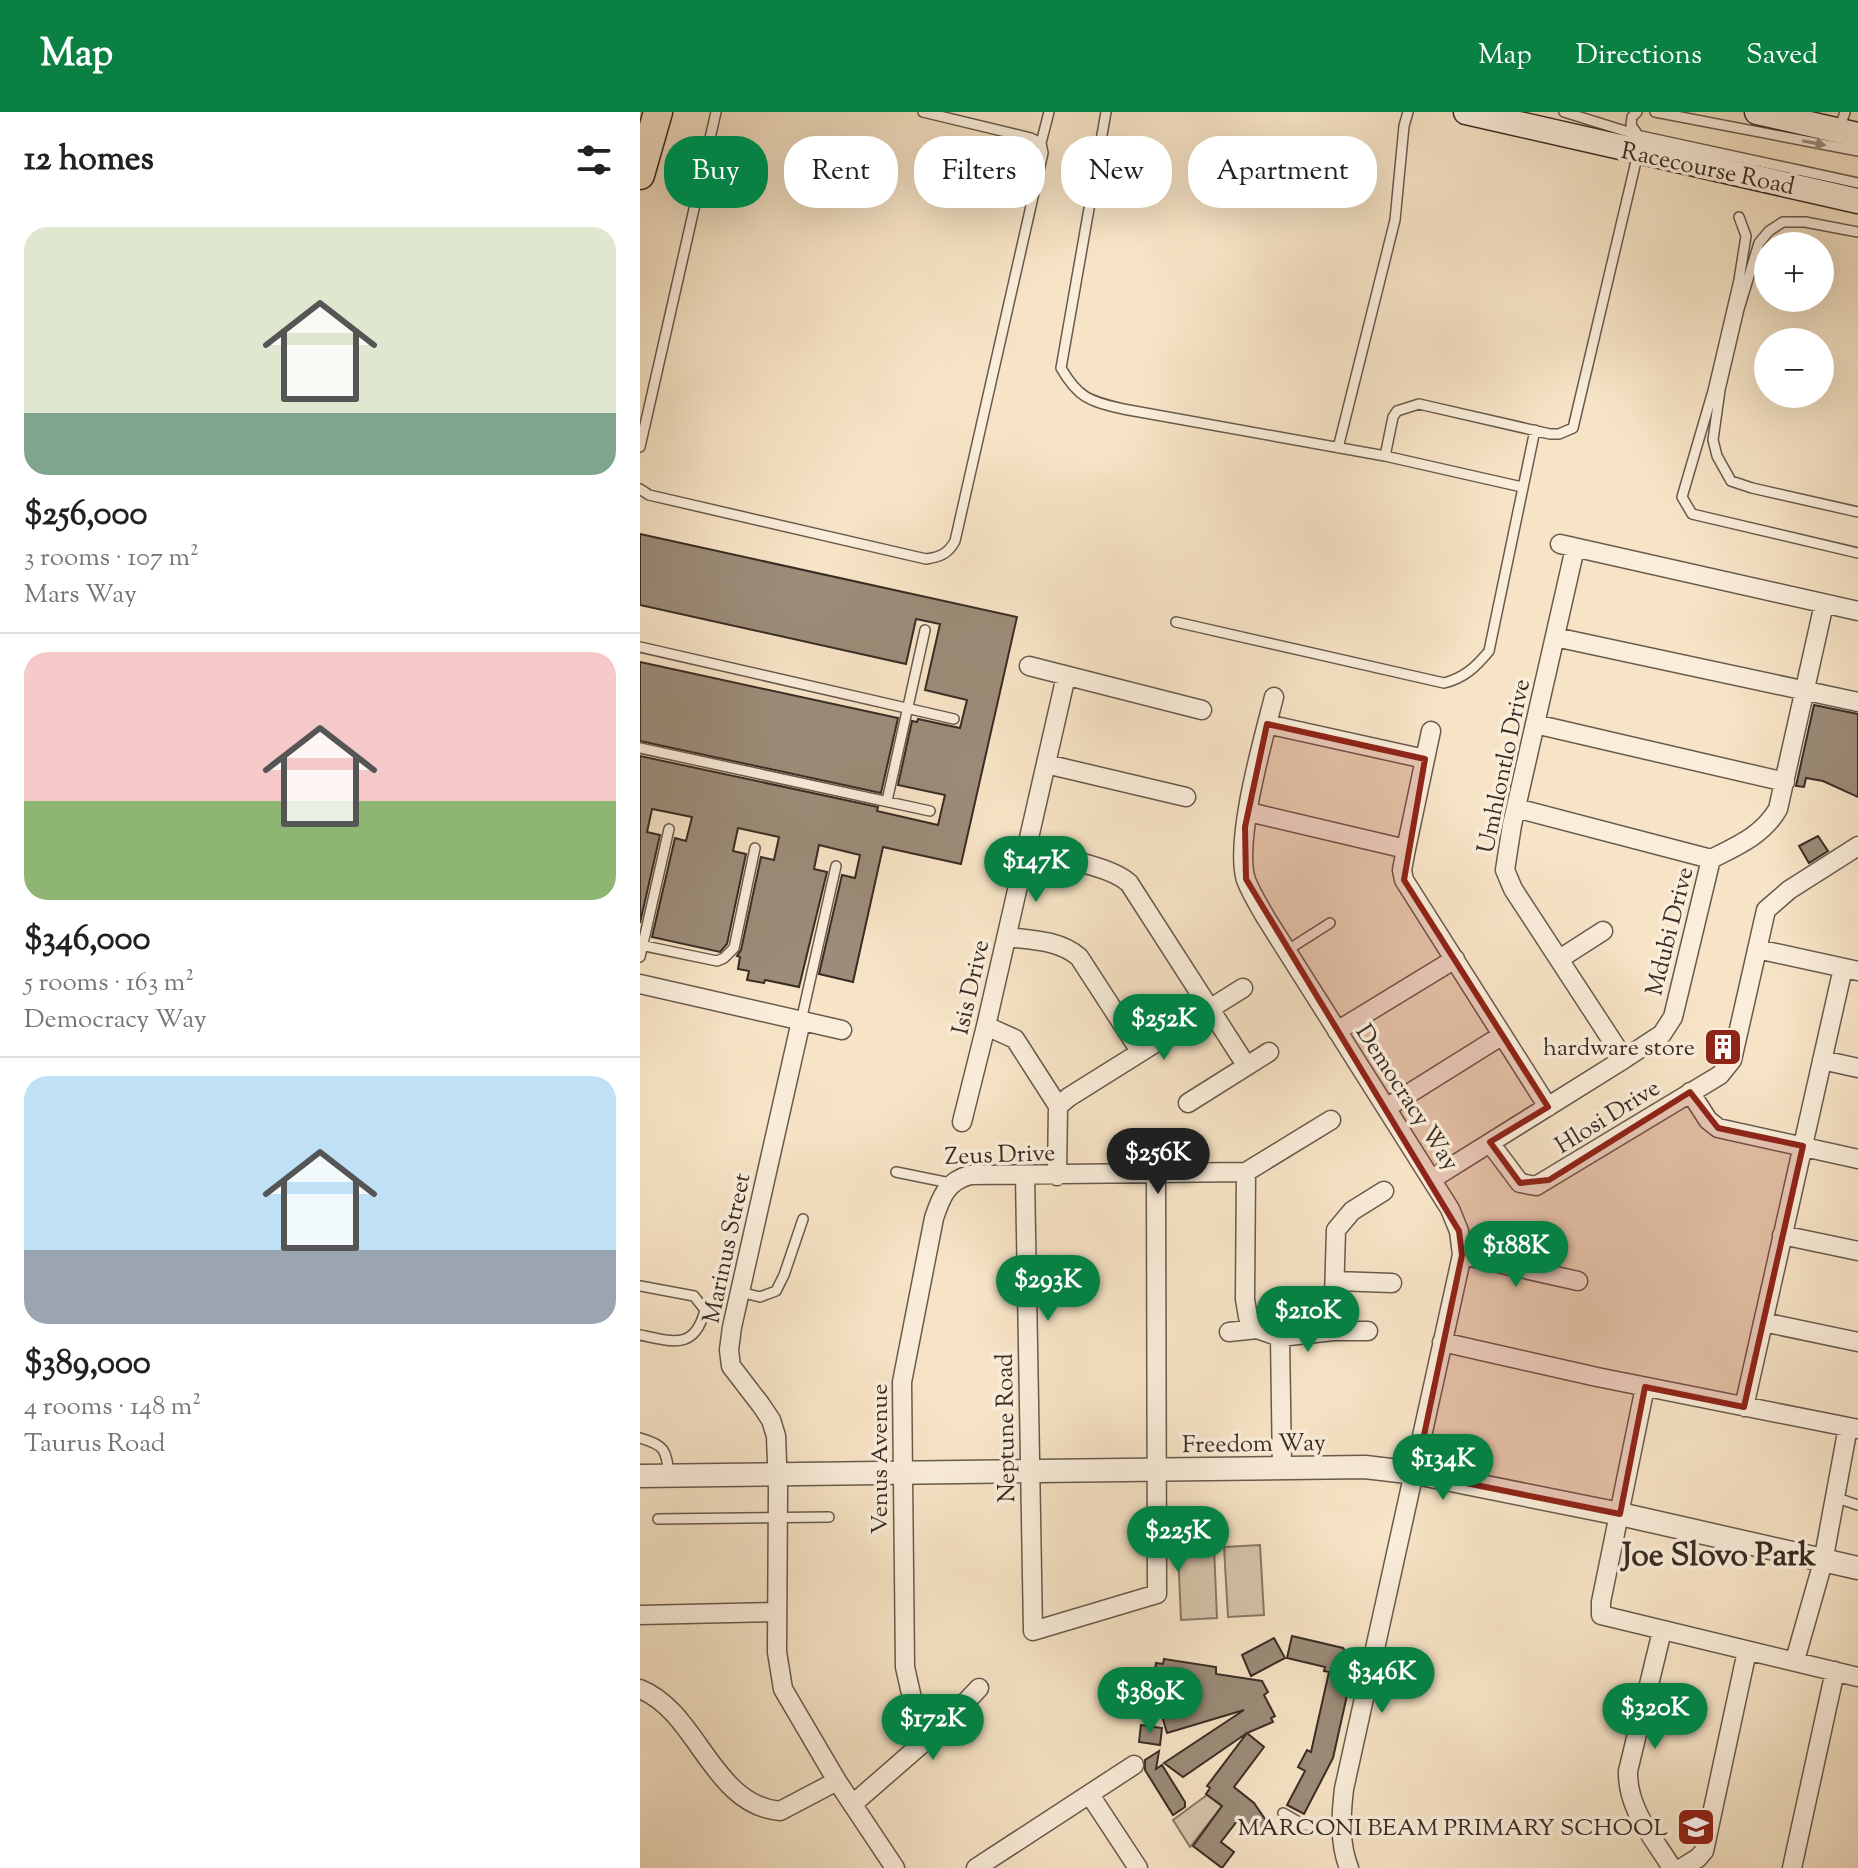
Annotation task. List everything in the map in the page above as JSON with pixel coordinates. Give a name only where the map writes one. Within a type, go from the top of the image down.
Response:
[{"type":"main road","points":[[640,175],[658,112]]},
{"type":"main road","name":"Racecourse Road","points":[[1466,112],[1640,145],[1858,201]]},
{"type":"main road","points":[[1757,112],[1847,126]]},
{"type":"street","name":"Umhlontlo Drive","points":[[1624,1059],[1507,878],[1505,856],[1555,637],[1568,546],[1824,604]]},
{"type":"street","points":[[1824,604],[1858,611]]},
{"type":"street","name":"Mdubi Drive","points":[[1432,1179],[1662,1034],[1673,1017],[1711,859],[1750,839],[1770,823],[1778,809],[1824,604]]},
{"type":"street","points":[[1555,637],[1858,702]]},
{"type":"street","points":[[1029,666],[1202,710]]},
{"type":"street","name":"Isis Drive","points":[[962,1122],[1066,676]]},
{"type":"street","name":"Democracy Way","points":[[1274,697],[1242,856],[1246,879],[1286,951],[1455,1218],[1462,1255],[1347,1775],[1341,1815],[1349,1868]]},
{"type":"street","points":[[1267,724],[1425,759]]},
{"type":"street","points":[[1535,724],[1785,782]]},
{"type":"street","points":[[1431,731],[1402,870],[1404,880],[1548,1107]]},
{"type":"street","points":[[1046,764],[1186,797]]},
{"type":"street","points":[[1516,808],[1711,859]]},
{"type":"street","points":[[1249,812],[1406,849]]},
{"type":"street","points":[[1025,851],[1121,876],[1129,883],[1246,1065]]},
{"type":"street","name":"Hlosi Drive","points":[[1490,1143],[1520,1183],[1536,1186],[1720,1075],[1732,1060],[1766,910],[1855,853]]},
{"type":"street","points":[[1561,958],[1603,931]]},
{"type":"street","points":[[1007,937],[1048,943],[1070,950],[1079,957],[1140,1051]]},
{"type":"street","points":[[1744,1407],[1822,1060],[1850,970],[1757,949]]},
{"type":"street","points":[[1337,1031],[1455,959]]},
{"type":"street","points":[[640,984],[842,1030]]},
{"type":"street","points":[[1058,1106],[1243,988]]},
{"type":"street","name":"Marinus Street","points":[[801,1021],[729,1350],[731,1366],[771,1420],[776,1436],[778,1672],[783,1689],[837,1781],[895,1868]]},
{"type":"street","points":[[986,1026],[1015,1039],[1058,1106],[1057,1176]]},
{"type":"street","points":[[1386,1108],[1501,1036]]},
{"type":"street","points":[[1188,1103],[1269,1052]]},
{"type":"street","points":[[1822,1060],[1858,1068]]},
{"type":"street","points":[[1690,1092],[1708,1120],[1718,1128],[1858,1159]]},
{"type":"street","name":"Zeus Drive","points":[[950,1183],[970,1175],[1246,1172],[1331,1120]]},
{"type":"street","points":[[1246,1172],[1245,1299],[1248,1317],[1257,1329]]},
{"type":"street","points":[[1156,1175],[1157,1470]]},
{"type":"street","name":"Neptune Road","points":[[1025,1176],[1033,1631],[1157,1594],[1157,1470]]},
{"type":"street","name":"Venus Avenue","points":[[933,1734],[912,1698],[905,1667],[903,1370],[934,1218],[950,1183]]},
{"type":"street","points":[[1333,1331],[1336,1230],[1352,1211],[1384,1191]]},
{"type":"street","points":[[1782,1235],[1858,1251]]},
{"type":"street","points":[[1462,1255],[1578,1281]]},
{"type":"street","points":[[1336,1281],[1392,1283]]},
{"type":"street","points":[[1763,1322],[1858,1342]]},
{"type":"street","points":[[1229,1332],[1257,1329],[1280,1337],[1368,1331]]},
{"type":"street","points":[[1280,1337],[1282,1469]]},
{"type":"street","points":[[1442,1342],[1645,1387],[1853,1428],[1834,1497],[1823,1562],[1795,1660]]},
{"type":"street","points":[[1645,1387],[1601,1602],[1601,1615],[1858,1677]]},
{"type":"street","name":"Freedom Way","points":[[640,1476],[1365,1467],[1416,1473],[1620,1514],[1858,1568]]},
{"type":"street","points":[[640,1615],[777,1612]]},
{"type":"street","points":[[1662,1631],[1628,1771],[1628,1787],[1635,1810],[1672,1868]]},
{"type":"street","points":[[1682,1868],[1704,1851],[1747,1651]]},
{"type":"street","points":[[1792,1868],[1835,1671]]},
{"type":"street","points":[[854,1803],[933,1734],[979,1688]]},
{"type":"street","points":[[640,1689],[653,1694],[670,1710],[728,1783],[753,1803],[780,1811],[837,1781]]},
{"type":"street","points":[[976,1868],[1134,1765]]},
{"type":"street","points":[[1090,1795],[1138,1868]]},
{"type":"street","points":[[1002,1851],[1013,1868]]},
{"type":"lane","points":[[640,447],[716,112]]},
{"type":"lane","points":[[923,112],[1023,136]]},
{"type":"lane","points":[[1043,136],[1049,112]]},
{"type":"lane","points":[[1106,112],[1061,368],[1071,385],[1088,400],[1123,409],[1385,456],[1522,487]]},
{"type":"lane","points":[[1338,448],[1395,220],[1408,112]]},
{"type":"lane","points":[[1564,112],[1640,145],[1858,183]]},
{"type":"lane","points":[[1385,456],[1393,417],[1397,411],[1419,404],[1559,434],[1573,428],[1578,418],[1640,145],[1631,125],[1632,117],[1637,112]]},
{"type":"lane","points":[[1655,112],[1858,151]]},
{"type":"lane","points":[[640,489],[649,495],[926,559],[950,551],[955,541],[1031,208]]},
{"type":"lane","points":[[1739,217],[1746,236],[1739,280],[1713,391],[1682,497],[1684,503],[1692,514],[1858,553]]},
{"type":"lane","points":[[1858,232],[1805,222],[1783,222],[1769,231],[1759,243],[1723,377],[1713,440],[1717,456],[1731,481],[1858,512]]},
{"type":"lane","points":[[1176,622],[1444,683],[1460,679],[1476,667],[1489,651],[1535,430]]},
{"type":"lane","points":[[887,801],[925,630]]},
{"type":"lane","points":[[640,647],[954,719]]},
{"type":"lane","points":[[640,748],[930,811]]},
{"type":"lane","points":[[640,957],[669,829]]},
{"type":"lane","points":[[641,945],[717,961],[724,958],[734,948],[755,848]]},
{"type":"lane","points":[[801,1021],[836,866]]},
{"type":"lane","points":[[1286,951],[1330,923]]},
{"type":"lane","name":"Zeus Drive","points":[[896,1172],[950,1183]]},
{"type":"lane","points":[[740,1292],[760,1297],[776,1291],[803,1219]]},
{"type":"lane","points":[[640,1286],[694,1296],[705,1310],[693,1336],[680,1341],[640,1335]]},
{"type":"lane","points":[[640,1438],[656,1443],[666,1453],[669,1476]]},
{"type":"lane","points":[[1834,1497],[1858,1505]]},
{"type":"lane","points":[[658,1519],[829,1517]]},
{"type":"lane","points":[[1283,1813],[1304,1825],[1342,1827]]},
{"type":"highlighted area","points":[[1267,724],[1425,759],[1404,880],[1548,1107],[1490,1142],[1520,1183],[1549,1180],[1690,1092],[1718,1128],[1803,1146],[1744,1407],[1645,1387],[1620,1514],[1416,1473],[1462,1255],[1459,1231],[1246,879],[1245,827]]},
{"type":"shaded area","points":[[1260,1545],[1264,1615],[1228,1617],[1224,1547]]},
{"type":"shaded area","points":[[1214,1548],[1217,1618],[1181,1620],[1178,1550]]},
{"type":"shaded area","points":[[1207,1795],[1222,1806],[1190,1847],[1173,1820]]},
{"type":"building","points":[[640,534],[1017,617],[961,864],[883,847],[853,982],[819,974],[842,875],[855,878],[860,855],[819,845],[814,869],[827,872],[799,987],[765,980],[764,983],[747,980],[749,971],[738,969],[740,957],[737,956],[741,950],[761,857],[774,860],[779,837],[738,828],[733,851],[746,854],[727,944],[720,952],[652,937],[675,838],[686,841],[692,817],[652,809],[647,832],[660,835],[640,923],[640,756],[878,807],[877,811],[938,825],[945,795],[898,785],[912,721],[917,722],[918,719],[960,728],[967,700],[925,690],[940,624],[916,619],[906,664],[640,605]]},
{"type":"building","points":[[640,662],[898,718],[881,793],[640,741]]},
{"type":"building","points":[[1814,705],[1858,714],[1858,797],[1823,781],[1806,778],[1804,787],[1796,786]]},
{"type":"building","points":[[1818,836],[1828,851],[1809,863],[1799,846]]},
{"type":"building","points":[[1292,1636],[1343,1648],[1354,1664],[1333,1758],[1304,1814],[1287,1805],[1305,1771],[1298,1767],[1307,1750],[1311,1752],[1329,1672],[1324,1671],[1325,1667],[1287,1658]]},
{"type":"building","points":[[1274,1638],[1285,1658],[1251,1676],[1242,1655]]},
{"type":"building","points":[[1164,1659],[1216,1667],[1216,1674],[1262,1681],[1268,1692],[1264,1695],[1275,1716],[1271,1718],[1273,1722],[1247,1733],[1183,1777],[1164,1763],[1244,1710],[1167,1733],[1158,1702],[1150,1701],[1156,1663],[1163,1664]]},
{"type":"building","points":[[1141,1725],[1162,1728],[1160,1745],[1139,1742]]},
{"type":"building","points":[[1247,1733],[1264,1747],[1234,1787],[1254,1803],[1269,1825],[1252,1833],[1241,1816],[1221,1842],[1234,1852],[1222,1868],[1193,1846],[1222,1806],[1206,1794],[1210,1788],[1207,1786]]},
{"type":"building","points":[[1159,1751],[1156,1769],[1162,1765],[1185,1802],[1185,1807],[1173,1815],[1145,1770],[1145,1760]]},
{"type":"place","name":"hardware store","points":[[1723,1047]]},
{"type":"place","name":"MARCONI BEAM PRIMARY SCHOOL","points":[[1696,1827]]},
{"type":"district","name":"Joe Slovo Park","points":[[1719,1554]]}]
